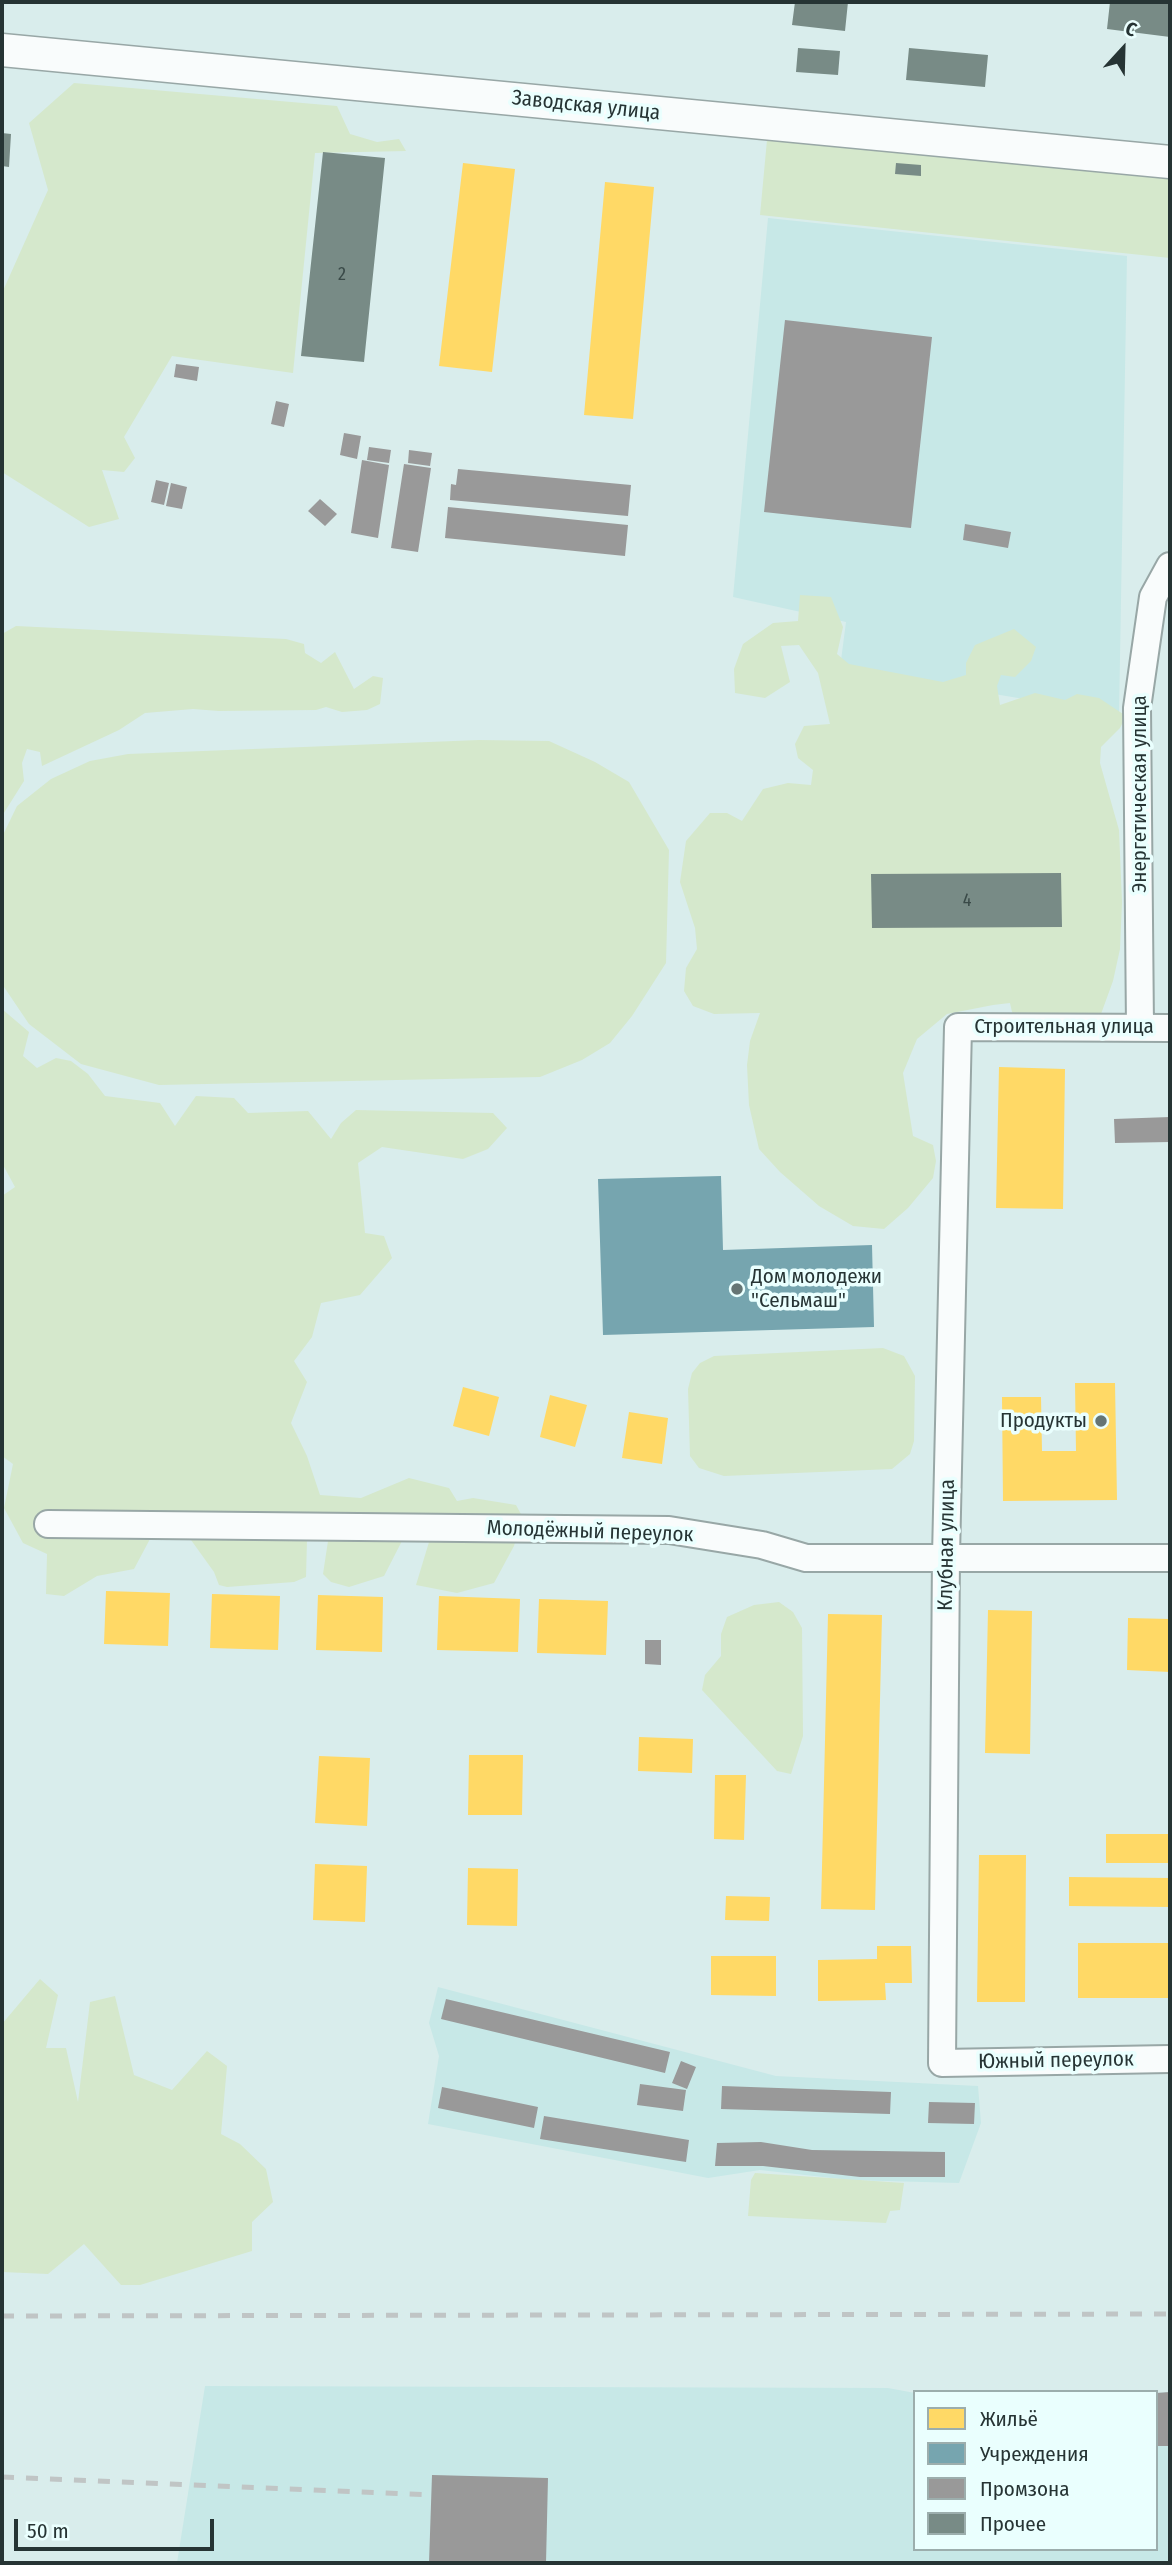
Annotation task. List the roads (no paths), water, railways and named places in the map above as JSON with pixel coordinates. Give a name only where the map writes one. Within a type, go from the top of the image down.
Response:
[{"type":"street","name":"Заводская улица","points":[[2,50],[1170,162]]},
{"type":"street","name":"Энергетическая улица","points":[[1140,1027],[1137,708],[1153,597],[1170,566]]},
{"type":"street","name":"Строительная улица","points":[[958,1027],[1170,1028]]},
{"type":"street","name":"Клубная улица","points":[[942,2063],[946,1556],[958,1027]]},
{"type":"street","name":"Молодёжный переулок","points":[[48,1524],[669,1530],[762,1545],[806,1558],[1170,1558]]},
{"type":"street","name":"Южный переулок","points":[[942,2063],[1170,2059]]},
{"type":"railway","points":[[2,2316],[1170,2314]]},
{"type":"railway","points":[[2,2477],[431,2495]]},
{"type":"place","name":"Дом молодежи \"Сельмаш\"","points":[[737,1289]]},
{"type":"place","name":"Продукты","points":[[1101,1421]]}]
